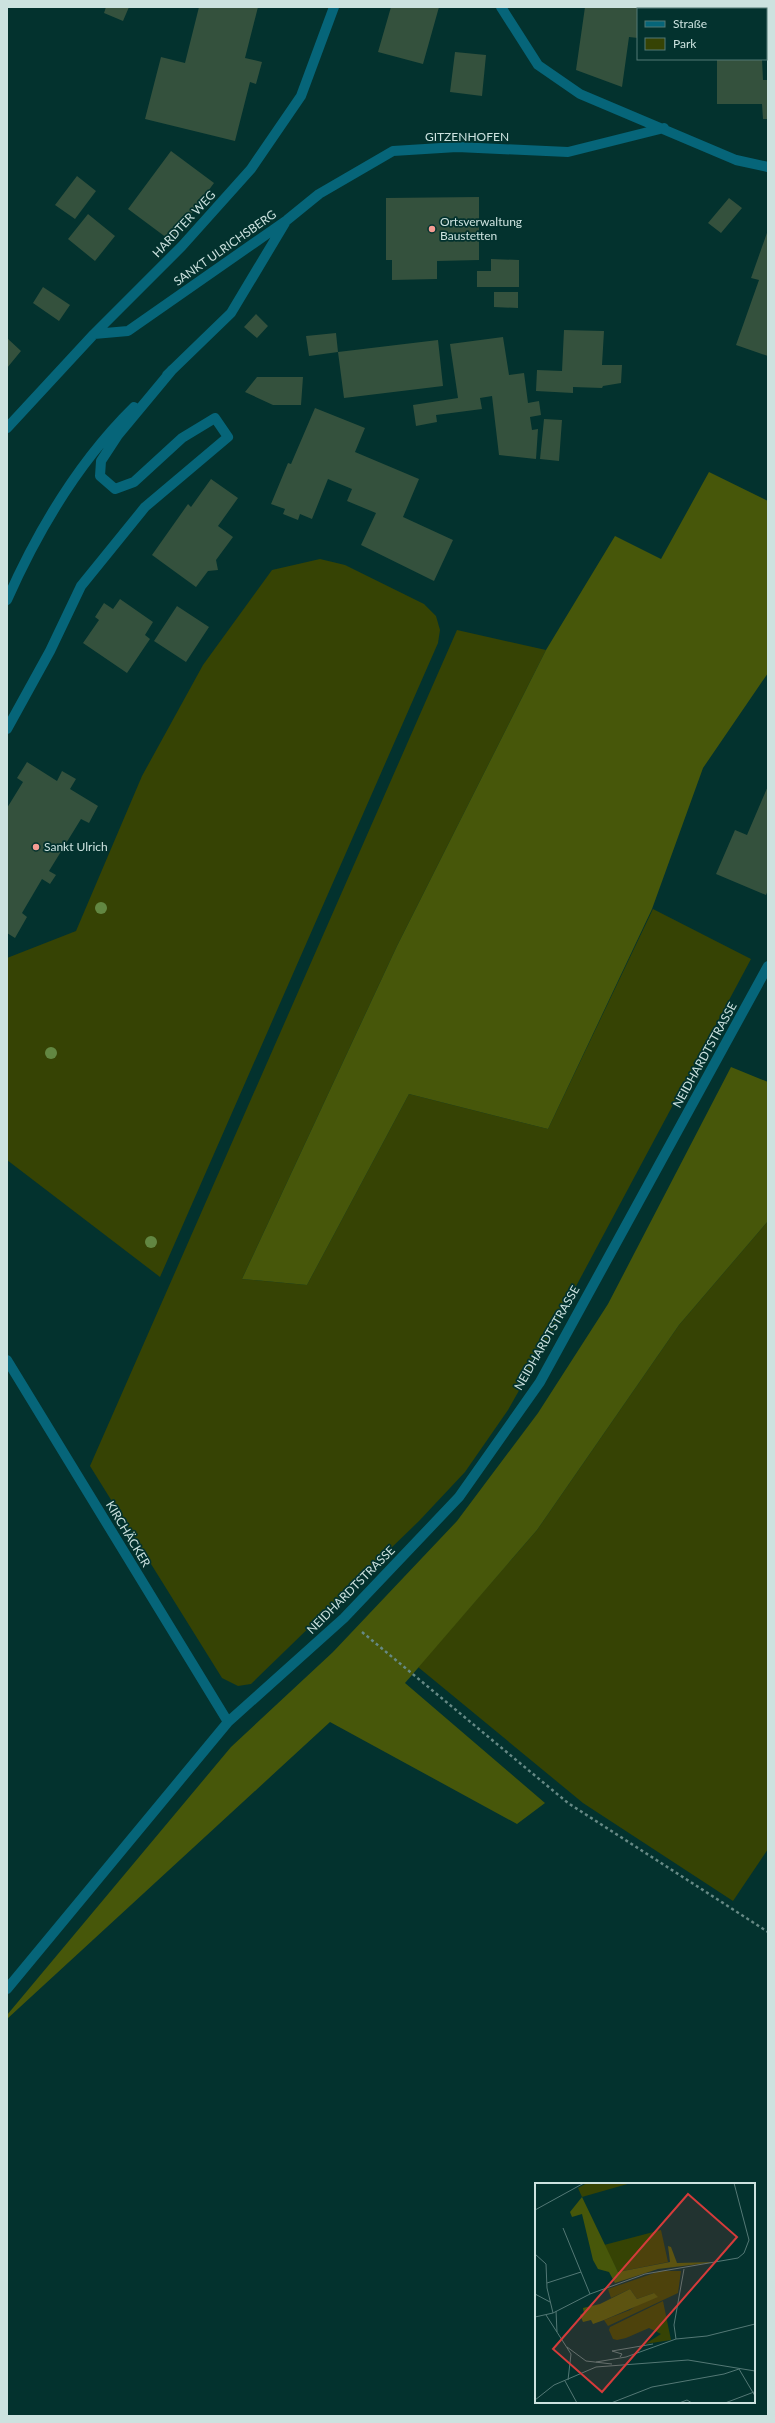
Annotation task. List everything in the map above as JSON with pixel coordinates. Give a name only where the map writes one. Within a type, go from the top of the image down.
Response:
[{"type":"street","name":"HARDTER WEG","points":[[7,428],[94,334],[182,246],[251,169],[301,96],[334,7]]},
{"type":"street","points":[[501,7],[538,65],[580,94],[664,128],[736,160],[768,167]]},
{"type":"street","name":"GITZENHOFEN","points":[[287,220],[319,194],[393,151],[457,147],[568,152],[664,128]]},
{"type":"street","name":"SANKT ULRICHSBERG","points":[[94,334],[128,331],[287,220]]},
{"type":"street","name":"SANKT ULRICHSBERG","points":[[7,600],[64,491],[117,424],[231,313],[287,220]]},
{"type":"street","name":"SANKT ULRICHSBERG","points":[[7,729],[50,651],[82,586],[145,507],[228,437],[215,418],[182,438],[134,482],[115,489],[100,476],[101,461],[118,435],[172,370]]},
{"type":"street","name":"NEIDHARDTSTRASSE","points":[[7,1989],[228,1722],[344,1618],[458,1498],[540,1382],[768,966]]},
{"type":"street","name":"KIRCHÄCKER","points":[[7,1360],[228,1722]]},
{"type":"path","points":[[344,1618],[568,1804],[768,1932]]},
{"type":"green space","points":[[709,472],[768,501],[768,673],[703,768],[652,909],[548,1129],[409,1094],[307,1285],[242,1279],[397,946],[546,650],[615,536],[661,559]]},
{"type":"green space","points":[[320,559],[345,565],[424,604],[436,616],[440,630],[438,643],[160,1277],[7,1160],[7,958],[76,931],[142,776],[203,665],[272,570]]},
{"type":"green space","points":[[457,630],[546,650],[397,946],[242,1279],[307,1285],[409,1094],[548,1129],[653,909],[751,959],[543,1348],[508,1410],[465,1472],[419,1521],[251,1684],[238,1686],[222,1678],[90,1466]]},
{"type":"green space","points":[[731,1067],[768,1082],[768,1221],[679,1325],[537,1530],[405,1683],[545,1803],[517,1824],[330,1722],[7,2019],[7,2015],[231,1747],[333,1652],[457,1521],[538,1413],[608,1304]]},
{"type":"green space","points":[[768,1221],[768,1849],[733,1901],[583,1803],[418,1667],[537,1530],[679,1325]]},
{"type":"building","points":[[106,7],[129,7],[123,21],[104,13]]},
{"type":"building","points":[[199,7],[258,7],[245,58],[262,62],[256,84],[250,82],[235,141],[145,119],[161,57],[185,63]]},
{"type":"building","points":[[391,7],[439,7],[423,64],[378,52]]},
{"type":"building","points":[[585,7],[661,7],[637,8],[637,38],[629,37],[622,87],[576,70]]},
{"type":"building","points":[[455,52],[486,55],[482,96],[450,92]]},
{"type":"building","points":[[717,60],[762,60],[763,80],[768,80],[768,119],[763,119],[762,104],[717,104]]},
{"type":"building","points":[[171,151],[214,183],[171,241],[128,209]]},
{"type":"building","points":[[77,176],[96,191],[75,219],[55,205]]},
{"type":"building","name":"Ortsverwaltung Baustetten","points":[[479,197],[479,260],[437,261],[437,279],[392,280],[392,260],[386,260],[386,198]]},
{"type":"building","points":[[729,198],[742,208],[721,233],[708,223]]},
{"type":"building","points":[[88,214],[115,236],[95,261],[68,239]]},
{"type":"building","points":[[768,230],[768,356],[736,345],[759,280],[751,278]]},
{"type":"building","points":[[491,259],[519,260],[519,287],[477,287],[477,271],[491,271]]},
{"type":"building","points":[[43,287],[70,305],[59,321],[33,303]]},
{"type":"building","points":[[494,292],[518,292],[518,308],[494,307]]},
{"type":"building","points":[[256,314],[268,326],[257,338],[244,327]]},
{"type":"building","points":[[564,330],[604,331],[602,365],[622,365],[621,383],[603,386],[602,388],[573,387],[573,393],[536,391],[537,370],[562,371]]},
{"type":"building","points":[[336,333],[338,352],[309,356],[306,336]]},
{"type":"building","points":[[503,337],[509,375],[524,373],[528,403],[539,401],[541,415],[530,417],[532,430],[538,429],[536,459],[499,455],[492,396],[480,398],[482,409],[436,415],[437,422],[416,426],[413,405],[458,398],[450,344]]},
{"type":"building","points":[[7,338],[21,351],[7,368]]},
{"type":"building","points":[[438,340],[443,386],[344,398],[338,352]]},
{"type":"building","points":[[257,377],[303,377],[301,405],[273,405],[245,392]]},
{"type":"building","points":[[315,408],[365,428],[355,452],[419,479],[403,517],[453,540],[434,581],[361,545],[376,513],[347,501],[352,489],[328,479],[312,519],[300,514],[298,520],[283,514],[285,509],[271,504],[288,463],[291,464]]},
{"type":"building","points":[[544,419],[562,420],[559,461],[540,459]]},
{"type":"building","points":[[211,479],[238,498],[218,526],[233,537],[216,560],[218,570],[208,571],[196,587],[152,555],[188,504],[191,507]]},
{"type":"building","points":[[120,599],[153,622],[145,635],[150,639],[127,673],[83,643],[99,620],[95,617],[104,603],[113,609]]},
{"type":"building","points":[[177,606],[209,627],[186,662],[154,641]]},
{"type":"building","name":"Sankt Ulrich","points":[[27,762],[57,781],[62,771],[76,779],[70,789],[98,806],[89,823],[81,819],[49,871],[56,875],[50,884],[42,879],[22,913],[27,917],[15,938],[7,933],[7,808],[23,782],[17,778]]},
{"type":"building","points":[[768,786],[768,890],[766,895],[716,874],[735,830],[747,835]]},
{"type":"place","name":"Ortsverwaltung Baustetten","points":[[432,229]]},
{"type":"place","name":"Sankt Ulrich","points":[[36,847]]}]
